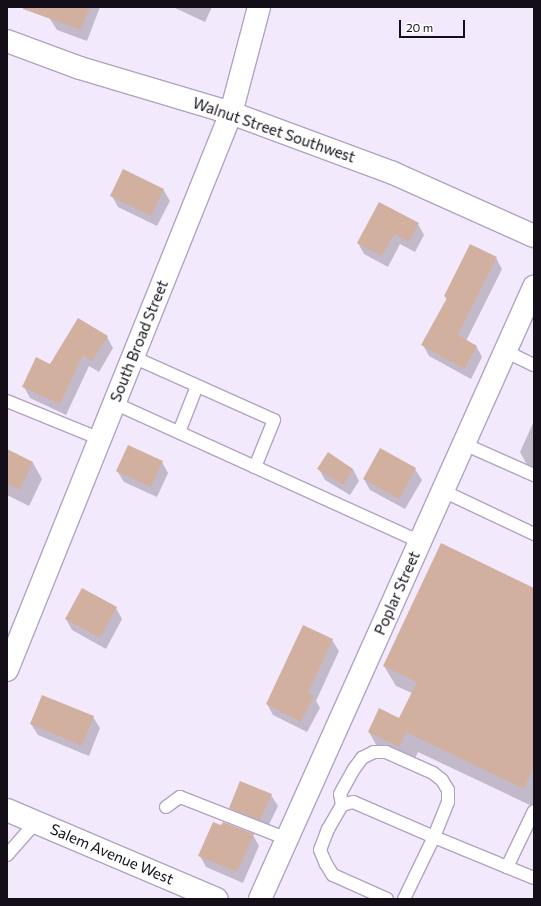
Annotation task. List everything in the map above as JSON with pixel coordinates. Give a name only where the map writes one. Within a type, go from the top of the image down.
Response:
[{"type":"street","name":"South Broad Street","points":[[7,670],[231,113],[259,7]]},
{"type":"street","name":"Walnut Street Southwest","points":[[7,41],[80,68],[231,113],[393,173],[534,236]]},
{"type":"street","name":"Poplar Street","points":[[260,899],[534,287]]},
{"type":"street","name":"Salem Avenue West","points":[[7,810],[217,899]]},
{"type":"lane","points":[[505,351],[534,365]]},
{"type":"lane","points":[[133,357],[274,420],[255,467]]},
{"type":"lane","points":[[179,432],[197,386]]},
{"type":"lane","points":[[7,401],[100,439]]},
{"type":"lane","points":[[114,403],[420,542]]},
{"type":"lane","points":[[464,444],[534,475]]},
{"type":"lane","points":[[443,491],[534,534]]},
{"type":"lane","points":[[387,899],[333,875],[320,850],[328,829],[342,805],[340,794],[354,768],[362,758],[374,752],[386,752],[434,773],[442,780],[448,790],[448,802],[434,836],[404,899]]},
{"type":"lane","points":[[166,807],[180,798],[287,839]]},
{"type":"lane","points":[[342,805],[353,802],[534,878]]},
{"type":"lane","points":[[507,867],[534,811]]},
{"type":"lane","points":[[7,855],[36,822]]},
{"type":"building","points":[[23,7],[90,7],[81,30],[23,9]]},
{"type":"building","points":[[123,169],[164,189],[151,216],[110,196]]},
{"type":"building","points":[[379,202],[419,223],[409,242],[394,234],[382,256],[357,243]]},
{"type":"building","points":[[470,244],[497,257],[458,335],[477,346],[464,369],[421,345],[447,298],[444,296]]},
{"type":"building","points":[[78,318],[108,336],[92,361],[83,355],[60,404],[22,387],[36,357],[50,364]]},
{"type":"building","points":[[128,445],[163,461],[151,487],[116,471]]},
{"type":"building","points":[[380,448],[416,468],[399,499],[363,479]]},
{"type":"building","points":[[7,449],[33,462],[20,490],[7,484]]},
{"type":"building","points":[[328,452],[353,469],[343,485],[317,469]]},
{"type":"building","points":[[441,543],[534,588],[534,767],[524,789],[406,732],[399,747],[368,732],[379,708],[399,718],[417,682],[383,666]]},
{"type":"building","points":[[82,588],[117,607],[100,638],[65,619]]},
{"type":"building","points":[[303,625],[333,639],[308,693],[314,696],[301,722],[266,704]]},
{"type":"building","points":[[42,695],[94,716],[82,746],[30,724]]},
{"type":"building","points":[[240,781],[272,794],[260,820],[229,808]]},
{"type":"building","points":[[213,822],[221,825],[223,822],[254,834],[237,872],[198,856]]}]
